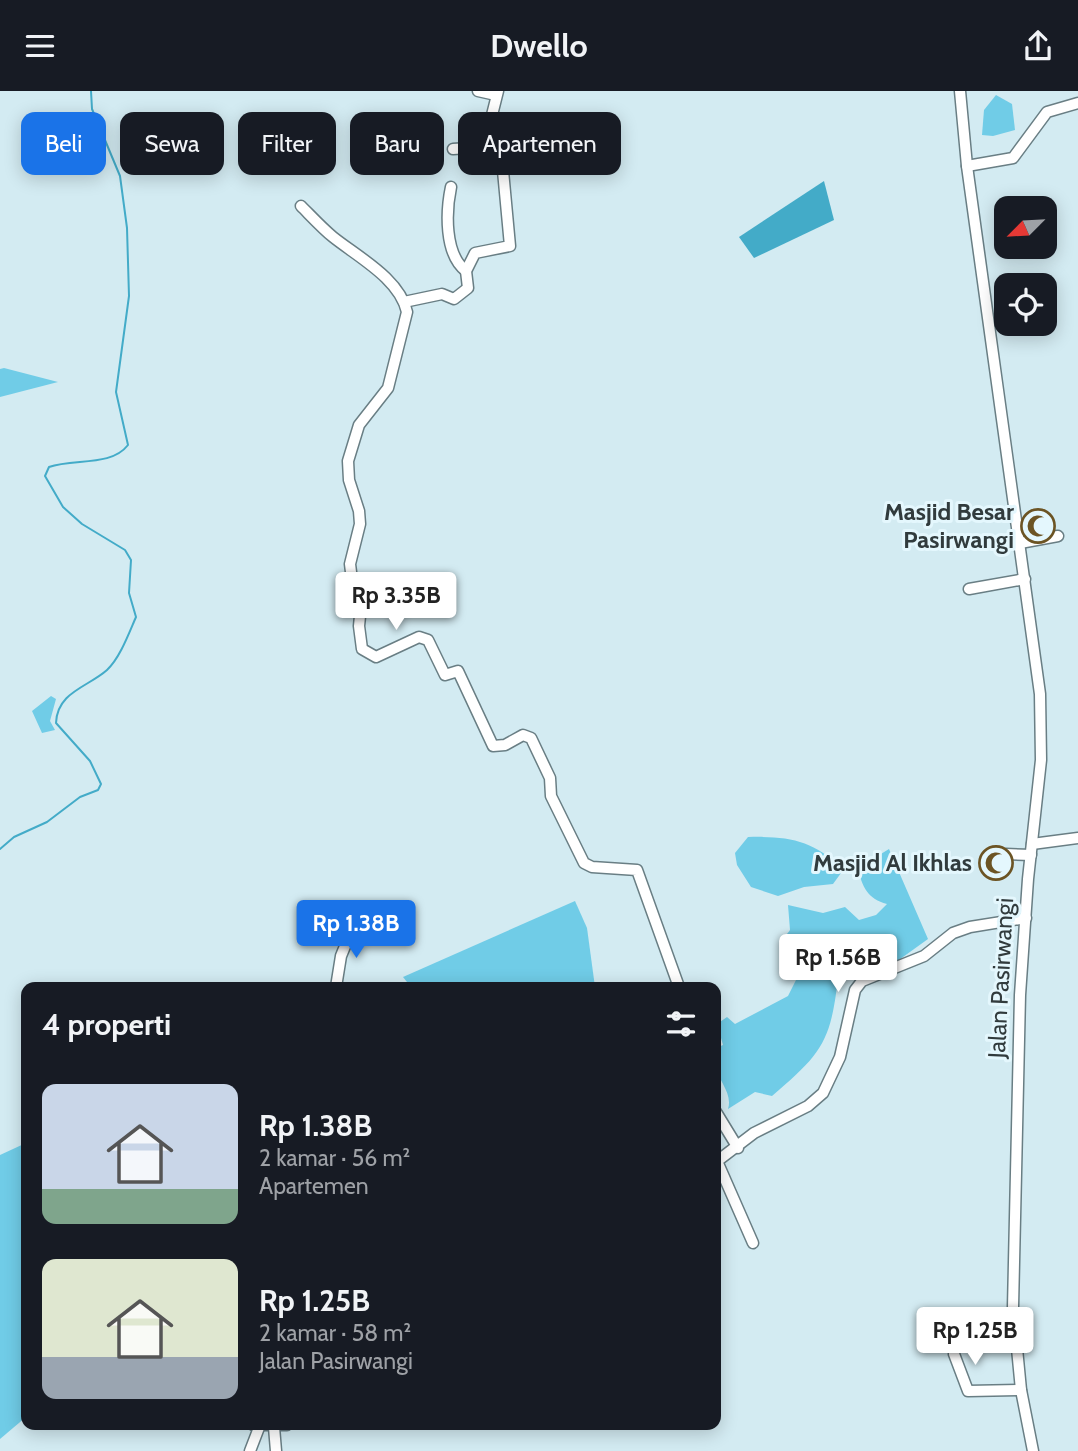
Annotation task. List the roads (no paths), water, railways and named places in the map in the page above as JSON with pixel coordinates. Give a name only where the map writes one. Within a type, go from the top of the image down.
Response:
[{"type":"street","points":[[478,91],[497,93],[493,112]]},
{"type":"street","name":"Jalan Pasirwangi","points":[[960,91],[967,166],[1040,694],[1041,760],[1026,918],[1015,1148],[1013,1307],[1021,1390],[1033,1451]]},
{"type":"street","points":[[967,166],[1013,158],[1046,112],[1078,103]]},
{"type":"street","points":[[453,149],[458,149]]},
{"type":"street","points":[[404,302],[442,294],[454,299],[468,288],[466,271],[475,253],[510,246],[502,175]]},
{"type":"street","points":[[451,187],[447,204],[450,236],[457,264],[466,271]]},
{"type":"street","points":[[300,206],[333,237],[373,267],[404,302],[408,312],[388,388],[359,425],[348,461],[349,481],[359,511],[360,524],[350,565],[352,580],[362,596],[359,626],[362,649],[376,657],[419,637],[428,640],[445,675],[458,671],[493,746],[505,745],[523,735],[531,738],[550,778],[551,796],[584,863],[592,867],[637,870],[677,982]]},
{"type":"street","points":[[1020,543],[1058,537]]},
{"type":"street","points":[[969,589],[1026,579]]},
{"type":"street","points":[[1032,844],[1078,838]]},
{"type":"street","points":[[1006,854],[1031,855]]},
{"type":"street","points":[[721,1159],[754,1133],[808,1106],[824,1093],[832,1079],[855,990],[862,981],[924,956],[961,930],[996,921],[1026,918]]},
{"type":"street","points":[[337,982],[341,956],[352,929]]},
{"type":"street","points":[[721,1120],[738,1148]]},
{"type":"street","points":[[721,1173],[753,1243]]},
{"type":"street","points":[[959,1315],[954,1355],[968,1391],[1021,1390]]},
{"type":"street","points":[[250,1451],[258,1430]]},
{"type":"street","points":[[274,1430],[276,1451]]},
{"type":"waterway","points":[[0,849],[14,837],[47,822],[80,797],[98,790],[101,784],[90,761],[56,723],[58,713],[68,697],[112,665],[136,617],[129,593],[131,560],[125,550],[82,524],[63,507],[45,476],[49,467],[102,459],[121,452],[128,445],[116,392],[129,296],[127,228],[120,176],[92,109],[91,91]]},
{"type":"place","name":"Masjid Besar Pasirwangi","points":[[1038,526]]},
{"type":"place","name":"Masjid Al Ikhlas","points":[[996,863]]}]
